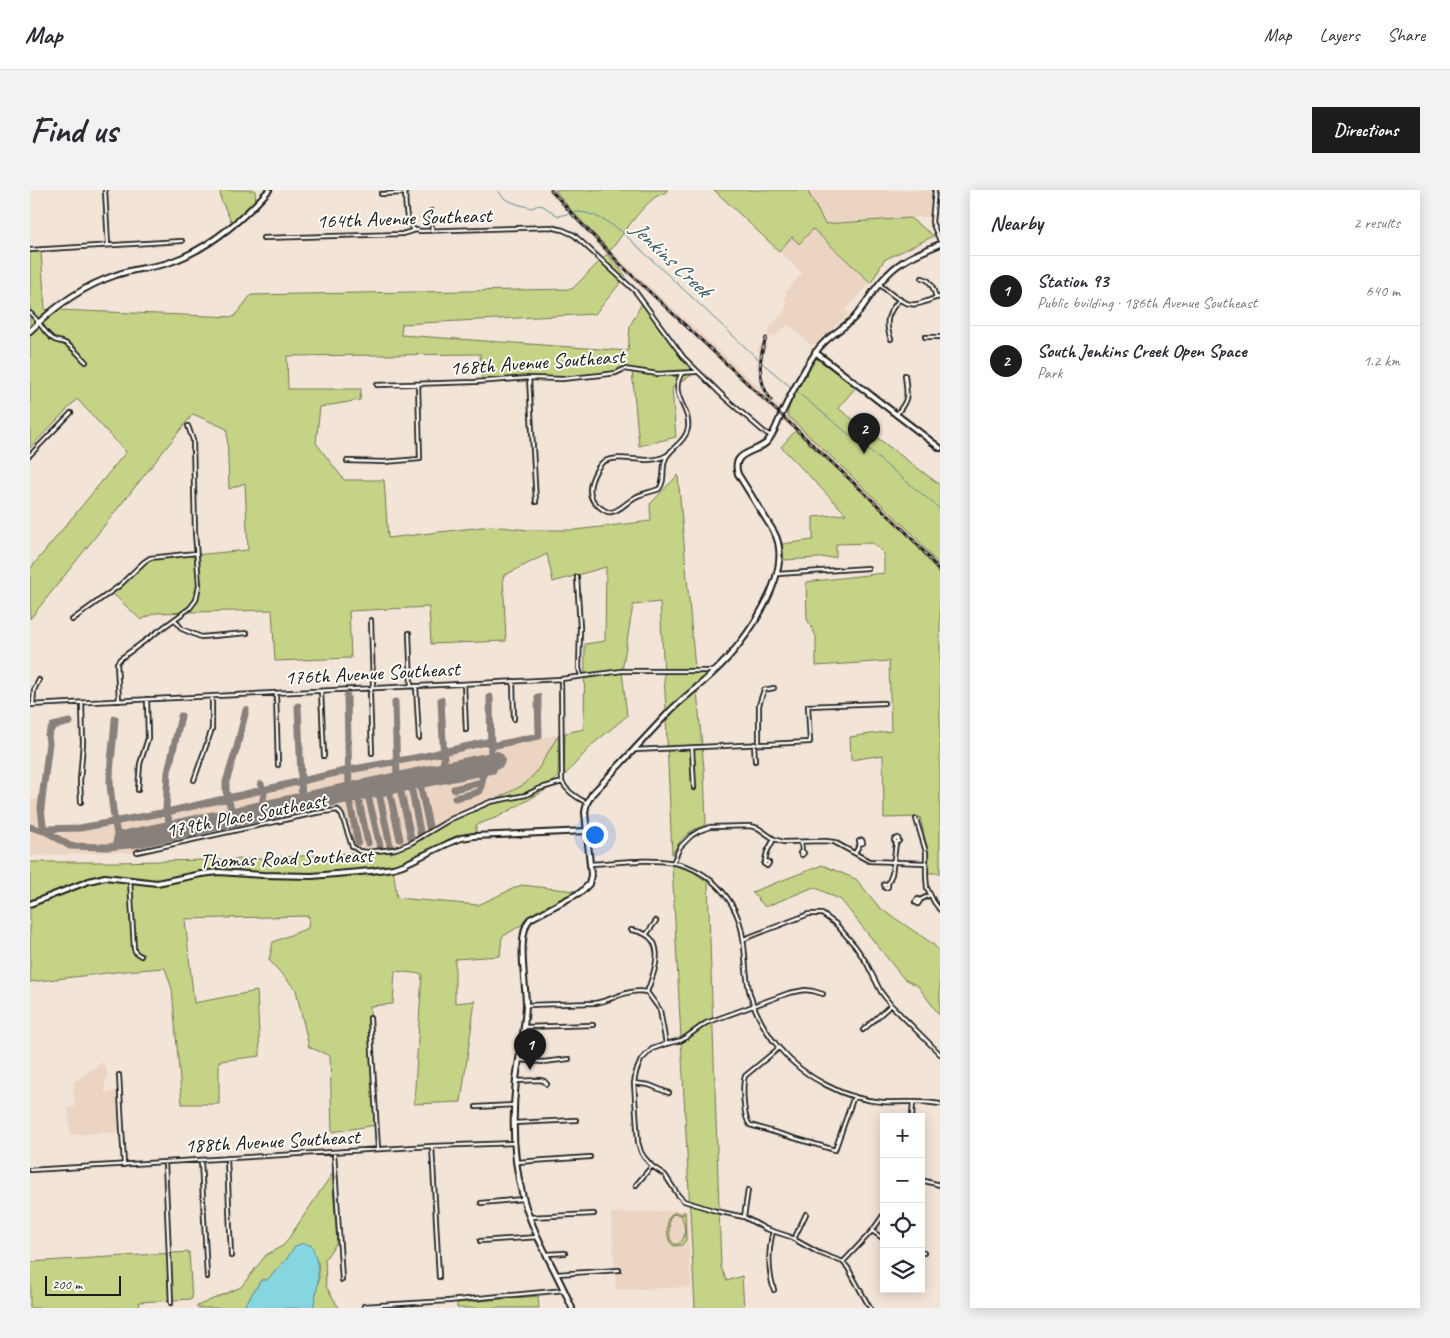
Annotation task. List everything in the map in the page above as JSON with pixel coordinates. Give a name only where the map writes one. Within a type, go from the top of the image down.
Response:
[{"type":"street","points":[[105,190],[108,245]]},
{"type":"street","points":[[30,331],[65,301],[100,281],[117,274],[168,262],[211,241],[257,204],[269,190]]},
{"type":"street","points":[[572,1308],[538,1237],[523,1199],[519,1181],[514,1105],[526,1005],[523,939],[526,925],[530,919],[587,887],[591,879],[585,812],[592,794],[672,710],[715,671],[745,636],[768,596],[777,574],[780,550],[776,536],[736,470],[736,464],[746,453],[764,445],[771,436],[796,385],[815,352],[824,342],[856,315],[887,274],[902,262],[940,243],[932,222],[935,190]]},
{"type":"street","points":[[381,194],[405,191],[407,219],[410,226],[416,230]]},
{"type":"street","points":[[431,211],[432,231]]},
{"type":"street","name":"164th Avenue Southeast","points":[[263,238],[402,234],[416,230],[550,227],[563,230],[574,235],[635,291],[684,358],[698,372]]},
{"type":"street","points":[[30,250],[182,241]]},
{"type":"street","points":[[879,284],[906,303],[914,305],[938,297],[932,284],[922,278]]},
{"type":"street","points":[[890,339],[888,330],[889,312],[900,299]]},
{"type":"street","points":[[30,313],[55,341],[64,343],[86,362]]},
{"type":"street","points":[[925,337],[940,337]]},
{"type":"street","points":[[815,352],[940,448]]},
{"type":"street","name":"168th Avenue Southeast","points":[[377,385],[601,376],[624,369],[658,374],[698,372]]},
{"type":"street","points":[[698,372],[757,426],[771,436]]},
{"type":"street","points":[[667,455],[663,468],[663,482],[659,489],[635,496],[614,512],[608,512],[599,507],[592,498],[589,490],[591,480],[604,462],[620,458],[642,461],[659,458],[667,455],[688,432],[688,422],[676,389],[682,373]]},
{"type":"street","points":[[896,414],[906,402],[905,375]]},
{"type":"street","points":[[529,378],[536,502]]},
{"type":"street","points":[[347,462],[384,462],[420,459],[418,383]]},
{"type":"street","points":[[30,455],[71,413]]},
{"type":"street","points":[[119,701],[118,663],[120,659],[154,633],[175,620],[190,608],[196,600],[199,585],[196,553],[194,440],[188,426]]},
{"type":"street","points":[[72,620],[119,586],[150,558],[196,553]]},
{"type":"street","points":[[777,574],[868,568]]},
{"type":"street","points":[[576,577],[580,628],[580,676]]},
{"type":"street","points":[[175,620],[182,629],[201,637],[247,633]]},
{"type":"street","points":[[370,620],[372,753]]},
{"type":"street","points":[[409,633],[410,686]]},
{"type":"street","name":"176th Avenue Southeast","points":[[32,705],[561,679],[622,671],[715,671]]},
{"type":"street","points":[[561,679],[562,782],[572,794],[587,803]]},
{"type":"street","points":[[32,705],[34,690],[39,680]]},
{"type":"street","points":[[513,681],[514,719]]},
{"type":"street","points":[[464,684],[466,730]]},
{"type":"street","points":[[416,686],[419,738]]},
{"type":"street","points":[[759,744],[759,705],[764,690],[774,688]]},
{"type":"street","points":[[322,691],[324,756]]},
{"type":"street","points":[[276,693],[278,764]]},
{"type":"street","points":[[194,780],[212,729],[212,696]]},
{"type":"street","points":[[138,790],[140,764],[148,738],[147,699]]},
{"type":"street","points":[[81,802],[82,703]]},
{"type":"street","points":[[635,750],[810,742],[808,706],[884,703]]},
{"type":"street","points":[[754,744],[755,761]]},
{"type":"street","points":[[692,748],[694,788]]},
{"type":"street","name":"179th Place Southeast","points":[[137,852],[338,810],[342,816],[352,846],[359,851],[368,852],[394,849],[411,843],[451,819],[490,802],[526,795],[538,789],[562,782]]},
{"type":"street","points":[[916,819],[926,852],[926,882],[930,895],[940,910]]},
{"type":"street","points":[[672,863],[680,847],[691,836],[704,829],[754,827],[783,842],[834,842],[870,861],[926,864]]},
{"type":"street","name":"Thomas Road Southeast","points":[[30,904],[89,881],[105,878],[157,882],[219,872],[312,876],[371,871],[399,867],[461,838],[587,830]]},
{"type":"street","points":[[766,861],[766,855],[774,839]]},
{"type":"street","points":[[802,842],[802,851]]},
{"type":"street","points":[[888,884],[891,879],[896,843]]},
{"type":"street","points":[[855,853],[860,844]]},
{"type":"street","points":[[590,864],[650,861],[672,863],[704,875],[720,888],[733,905],[744,939],[746,973],[754,1006],[770,1036],[790,1060],[825,1085],[854,1096],[881,1102],[940,1104]]},
{"type":"street","points":[[130,880],[134,949],[141,956]]},
{"type":"street","points":[[920,901],[930,895]]},
{"type":"street","points":[[744,939],[804,916],[816,913],[827,916],[855,946],[866,962],[881,992],[891,1005],[940,1054]]},
{"type":"street","points":[[646,935],[656,921]]},
{"type":"street","points":[[631,930],[639,931],[653,942],[657,964],[647,992]]},
{"type":"street","points":[[526,1005],[595,1003],[635,990],[647,992],[660,1010],[666,1044]]},
{"type":"street","points":[[823,994],[805,990],[794,991],[706,1023],[679,1042],[652,1049],[641,1060],[634,1083],[638,1142],[642,1155],[652,1166],[665,1175],[684,1201],[744,1217],[773,1232],[794,1239],[819,1253],[843,1262],[870,1308]]},
{"type":"street","points":[[863,1030],[891,1005]]},
{"type":"street","points":[[370,1018],[378,1149]]},
{"type":"street","points":[[523,1028],[593,1024]]},
{"type":"street","points":[[780,1048],[745,1076],[743,1083],[745,1114],[750,1125],[835,1150],[854,1096]]},
{"type":"street","points":[[519,1060],[543,1062],[569,1059]]},
{"type":"street","points":[[120,1074],[124,1164]]},
{"type":"street","points":[[516,1081],[540,1080],[547,1084]]},
{"type":"street","points":[[634,1083],[649,1085],[669,1093]]},
{"type":"street","points":[[912,1102],[912,1113]]},
{"type":"street","points":[[476,1107],[514,1105]]},
{"type":"street","points":[[514,1124],[576,1120]]},
{"type":"street","name":"188th Avenue Southeast","points":[[30,1170],[515,1142]]},
{"type":"street","points":[[432,1146],[439,1277]]},
{"type":"street","points":[[334,1152],[342,1280]]},
{"type":"street","points":[[517,1162],[590,1157]]},
{"type":"street","points":[[227,1158],[232,1256]]},
{"type":"street","points":[[202,1160],[207,1277]]},
{"type":"street","points":[[165,1162],[171,1303]]},
{"type":"street","points":[[636,1185],[652,1166]]},
{"type":"street","points":[[925,1181],[940,1186]]},
{"type":"street","points":[[744,1217],[748,1190]]},
{"type":"street","points":[[481,1203],[523,1199]]},
{"type":"street","points":[[530,1217],[594,1214]]},
{"type":"street","points":[[794,1239],[806,1214]]},
{"type":"street","points":[[843,1262],[880,1220]]},
{"type":"street","points":[[872,1231],[880,1236]]},
{"type":"street","points":[[773,1232],[769,1262],[770,1277],[774,1290]]},
{"type":"street","points":[[480,1240],[538,1237]]},
{"type":"street","points":[[547,1254],[565,1253]]},
{"type":"street","points":[[557,1274],[619,1270]]},
{"type":"street","points":[[364,1306],[449,1301],[565,1290]]},
{"type":"shaded area","points":[[549,190],[555,190],[598,239],[762,390],[757,367],[759,352],[757,349],[768,336],[769,328],[786,309],[784,299],[787,295],[785,293],[802,273],[779,251],[792,237],[812,229],[871,283],[845,310],[849,314],[815,344],[811,345],[788,324],[774,338],[770,335],[762,356],[760,372],[767,391],[777,405],[914,535],[940,567],[940,575],[913,541],[888,516],[765,404],[626,272],[617,266]]},
{"type":"shaded area","points":[[807,190],[940,190],[940,219],[935,216],[824,224]]},
{"type":"shaded area","points":[[559,734],[537,771],[525,784],[395,849],[359,851],[352,846],[342,816],[337,810],[136,853],[111,852],[30,856],[30,799],[43,801],[44,827],[52,835],[120,823],[343,774]]},
{"type":"shaded area","points":[[103,1062],[108,1075],[105,1092],[119,1091],[122,1132],[70,1135],[68,1108],[75,1107],[73,1082]]},
{"type":"shaded area","points":[[687,1210],[691,1287],[616,1290],[611,1213]]},
{"type":"green space","points":[[220,190],[255,190],[256,201],[232,223],[221,200]]},
{"type":"green space","points":[[555,190],[668,190],[654,198],[642,210],[610,251]]},
{"type":"green space","points":[[714,190],[807,190],[825,224],[910,218],[934,236],[884,260],[871,283],[813,229],[799,244],[792,237],[779,251]]},
{"type":"green space","points":[[30,251],[41,251],[45,309],[49,310],[30,327]]},
{"type":"green space","points":[[607,254],[626,276],[595,314],[402,324],[401,335],[628,351],[630,326],[643,301],[696,372],[672,388],[676,437],[639,446],[632,370],[624,369],[594,376],[482,381],[480,354],[287,356],[288,389],[361,389],[360,400],[320,407],[316,443],[344,480],[384,480],[388,538],[491,526],[528,530],[575,530],[651,521],[650,504],[678,475],[695,669],[713,669],[666,711],[660,602],[633,605],[622,671],[627,716],[593,744],[564,776],[565,733],[584,729],[585,644],[605,641],[606,567],[553,582],[547,554],[503,576],[506,641],[431,644],[429,607],[349,611],[351,658],[275,661],[272,610],[155,613],[141,620],[112,593],[126,583],[151,559],[248,550],[245,483],[229,489],[227,429],[193,414],[30,619],[30,569],[126,452],[77,399],[30,448],[30,334],[57,310],[234,317],[251,295],[572,289]]},
{"type":"green space","points":[[814,357],[856,387],[838,408],[940,485],[940,567],[914,535],[787,415],[791,401]]},
{"type":"green space","points":[[795,431],[908,536],[940,576],[940,873],[928,873],[929,856],[920,817],[884,818],[883,755],[851,760],[850,737],[891,731],[889,661],[816,666],[816,636],[807,619],[806,582],[884,573],[884,554],[873,543],[836,544],[836,557],[784,560],[782,544],[813,540],[813,517],[846,514],[781,447]]},
{"type":"green space","points":[[697,691],[704,769],[706,825],[685,836],[672,855],[666,718]]},
{"type":"green space","points":[[559,734],[558,777],[550,784],[551,787],[498,817],[476,825],[476,834],[444,843],[393,868],[397,898],[478,905],[521,885],[576,891],[529,916],[523,924],[502,937],[500,956],[455,959],[455,1003],[475,1001],[461,1102],[414,1104],[422,974],[395,971],[393,1004],[370,1006],[376,1125],[332,1132],[330,1056],[309,1047],[296,990],[269,960],[273,942],[308,928],[309,916],[185,919],[194,1003],[257,991],[260,1056],[219,1061],[219,1104],[182,1104],[172,989],[165,968],[30,982],[30,862],[250,859],[395,849],[412,842],[451,819],[525,784],[537,771]]},
{"type":"green space","points":[[672,865],[690,870],[708,882],[721,1267],[727,1281],[742,1276],[744,1308],[695,1308]]},
{"type":"green space","points":[[822,865],[856,879],[880,908],[933,944],[940,952],[940,1016],[918,986],[904,979],[841,900],[814,887],[765,907],[752,892]]},
{"type":"green space","points":[[332,1174],[337,1242],[325,1259],[326,1286],[339,1308],[313,1308],[319,1277],[318,1262],[295,1246],[286,1260],[267,1280],[261,1280],[243,1308],[197,1308],[197,1306],[241,1287],[266,1255],[284,1245]]},
{"type":"green space","points":[[683,1212],[685,1212],[686,1240],[682,1245],[674,1246],[668,1238],[668,1219],[673,1213],[683,1215]],"holes":[[[673,1214],[680,1215],[684,1223],[684,1238],[679,1244],[674,1244],[670,1239],[669,1219]]]},
{"type":"green space","points":[[189,1252],[192,1299],[139,1302],[140,1308],[30,1308],[30,1262]]},
{"type":"green space","points":[[538,1296],[539,1308],[457,1308],[457,1303]]},
{"type":"water","points":[[304,1243],[312,1246],[317,1262],[318,1284],[313,1308],[243,1308],[261,1280],[267,1280],[286,1260],[295,1246]]},
{"type":"waterway","name":"Jenkins Creek","points":[[497,190],[505,199],[532,208],[538,205],[543,206],[558,216],[584,212],[601,218],[621,231],[758,359]]},
{"type":"waterway","name":"Jenkins Creek","points":[[761,362],[792,388]]},
{"type":"waterway","name":"Jenkins Creek","points":[[796,391],[940,509]]},
{"type":"taxiway","points":[[347,696],[349,791]]},
{"type":"taxiway","points":[[137,836],[139,844],[493,770],[491,761],[490,697]]},
{"type":"taxiway","points":[[491,746],[539,736],[538,697]]},
{"type":"taxiway","points":[[441,700],[444,761],[441,772]]},
{"type":"taxiway","points":[[395,702],[397,781]]},
{"type":"taxiway","points":[[298,706],[302,801]]},
{"type":"taxiway","points":[[235,823],[226,791],[226,782],[246,710]]},
{"type":"taxiway","points":[[173,837],[166,809],[168,772],[181,716]]},
{"type":"taxiway","points":[[115,719],[110,781],[119,846]]},
{"type":"taxiway","points":[[70,722],[53,726],[48,735],[49,743],[41,808],[43,825],[47,832],[70,846],[107,847],[139,844]]},
{"type":"taxiway","points":[[45,829],[80,828],[167,812],[349,770],[491,741]]},
{"type":"taxiway","points":[[455,798],[480,791],[484,771]]},
{"type":"taxiway","points":[[426,775],[427,782]]},
{"type":"taxiway","points":[[454,789],[482,782]]},
{"type":"taxiway","points":[[261,784],[264,794],[261,810]]},
{"type":"taxiway","points":[[420,784],[430,831]]},
{"type":"taxiway","points":[[411,786],[421,837]]},
{"type":"taxiway","points":[[400,788],[412,842]]},
{"type":"taxiway","points":[[389,790],[400,839]]},
{"type":"taxiway","points":[[379,793],[391,850]]},
{"type":"taxiway","points":[[368,795],[380,846]]},
{"type":"taxiway","points":[[327,796],[340,801]]},
{"type":"taxiway","points":[[358,797],[368,843]]},
{"type":"taxiway","points":[[349,799],[358,842]]},
{"type":"taxiway","points":[[30,827],[47,832]]},
{"type":"runway","points":[[122,840],[496,760]]},
{"type":"railway","points":[[551,190],[622,266],[905,531],[940,572]]},
{"type":"railway","points":[[766,338],[761,354],[760,370],[763,385],[771,400]]},
{"type":"place","name":"South Jenkins Creek Open Space","points":[[864,454]]},
{"type":"place","name":"Station 93","points":[[530,1070]]}]
